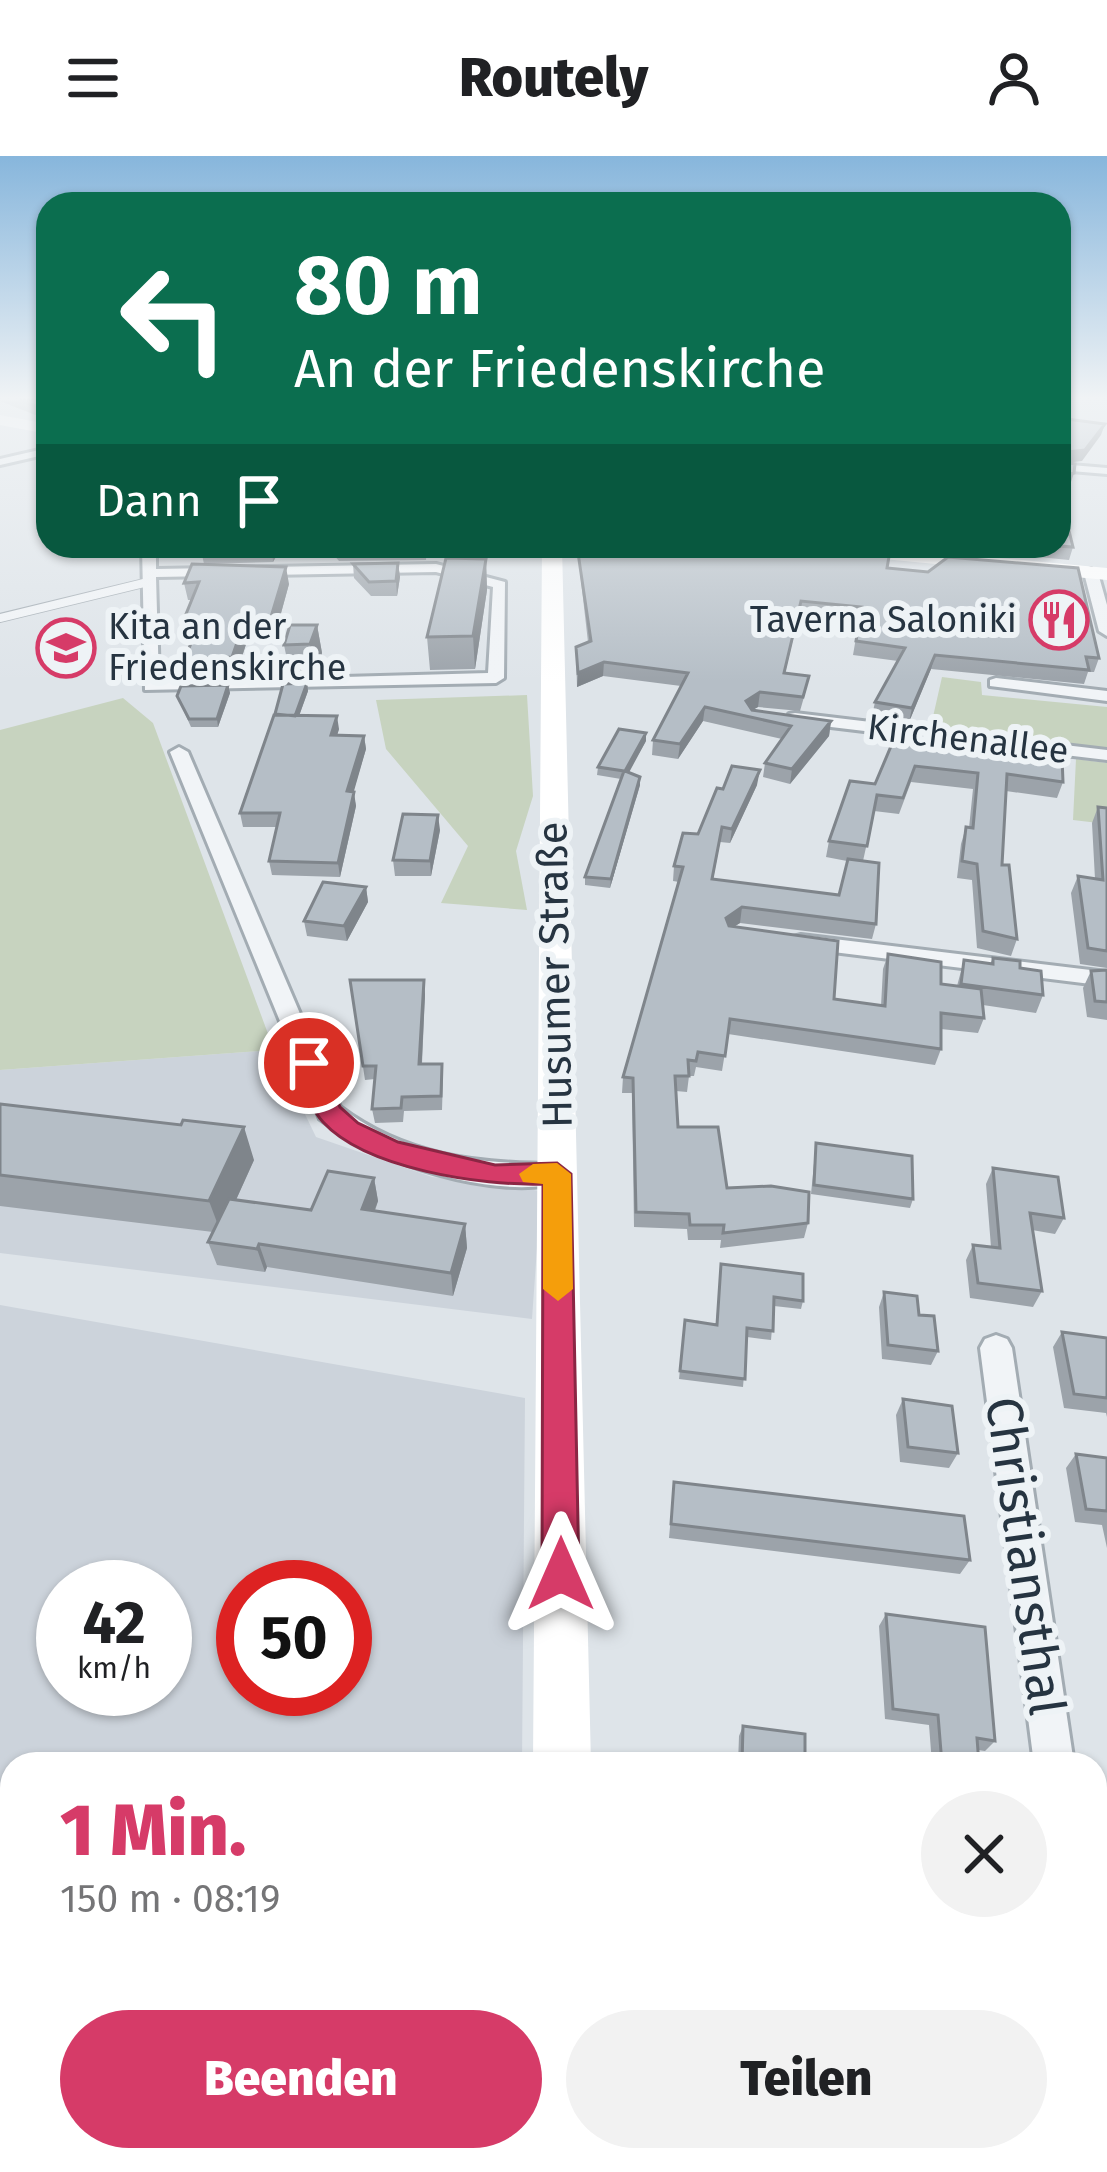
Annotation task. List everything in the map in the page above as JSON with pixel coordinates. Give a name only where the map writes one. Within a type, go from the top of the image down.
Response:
[{"type":"main road","name":"Husumer Straße","points":[[552,558],[562,1752]]},
{"type":"main road","points":[[938,558],[1099,573]]},
{"type":"street","points":[[148,578],[436,568],[500,585],[496,678],[152,687],[148,578],[149,558]]},
{"type":"street","points":[[1099,573],[1107,631]]},
{"type":"street","name":"Kirchenallee","points":[[996,683],[1107,696]]},
{"type":"street","name":"Kirchenallee","points":[[773,717],[1107,755]]},
{"type":"street","points":[[179,752],[329,1112],[348,1130],[392,1150],[456,1169],[495,1175],[557,1174]]},
{"type":"street","points":[[780,940],[1107,980]]},
{"type":"street","name":"Christiansthal","points":[[996,1348],[1052,1752]]},
{"type":"lane","points":[[0,618],[148,578]]},
{"type":"shaded area","points":[[274,1050],[316,1137],[432,1177],[541,1191],[532,1319],[0,1253],[0,1070]]},
{"type":"shaded area","points":[[0,1305],[525,1398],[522,1752],[0,1752]]},
{"type":"green space","points":[[942,677],[981,682],[982,695],[1107,707],[1107,750],[930,730]]},
{"type":"green space","points":[[527,695],[533,796],[516,851],[527,910],[441,903],[468,846],[386,749],[376,700]]},
{"type":"green space","points":[[123,698],[153,723],[274,1050],[0,1070],[0,730]]},
{"type":"green space","points":[[1076,759],[1107,763],[1107,824],[1073,820]]},
{"type":"building","points":[[446,558],[486,559],[473,636],[427,637]]},
{"type":"building","points":[[579,558],[889,558],[887,568],[928,572],[947,558],[960,558],[1078,568],[1099,658],[1086,657],[1089,670],[935,655],[912,708],[875,702],[905,648],[856,641],[862,607],[801,601],[784,673],[809,676],[803,697],[760,692],[746,701],[752,710],[831,721],[792,769],[765,763],[791,726],[705,707],[680,744],[653,740],[688,673],[604,662],[578,673],[576,647],[591,641]]},
{"type":"building","points":[[398,563],[396,581],[369,582],[353,564]]},
{"type":"building","points":[[192,564],[286,567],[271,617],[246,617],[232,657],[185,658],[201,619],[184,619],[199,582],[184,583]]},
{"type":"building","points":[[290,625],[317,625],[310,644],[284,645]]},
{"type":"building","points":[[307,683],[295,716],[275,714],[283,684]]},
{"type":"building","points":[[228,685],[217,719],[189,719],[177,696],[181,686]]},
{"type":"building","points":[[274,715],[337,716],[331,735],[364,736],[347,791],[354,792],[338,863],[269,861],[280,813],[240,813]]},
{"type":"building","points":[[900,725],[932,730],[929,740],[1062,757],[1063,782],[1007,774],[1002,865],[1009,865],[1017,939],[983,931],[977,864],[962,861],[966,827],[973,828],[978,773],[915,766],[903,798],[877,795],[867,846],[829,841],[850,781],[875,784]]},
{"type":"building","points":[[619,729],[646,733],[625,771],[640,777],[611,879],[585,877],[624,771],[598,767]]},
{"type":"building","points":[[732,766],[760,770],[732,829],[722,827],[712,879],[839,895],[848,859],[879,863],[876,924],[742,907],[726,918],[729,926],[838,941],[834,999],[885,1006],[888,954],[941,962],[941,984],[981,989],[984,1018],[941,1013],[941,1049],[730,1019],[725,1056],[698,1052],[696,1061],[688,1060],[689,1076],[675,1076],[678,1127],[718,1127],[727,1188],[771,1186],[809,1192],[808,1223],[723,1233],[724,1225],[690,1225],[689,1214],[636,1212],[633,1078],[623,1077],[683,867],[674,866],[683,833],[698,834]]},
{"type":"building","points":[[1098,807],[1107,808],[1107,951],[1088,948],[1078,876],[1103,880]]},
{"type":"building","points":[[403,814],[438,815],[430,861],[393,860]]},
{"type":"building","points":[[323,882],[366,887],[344,926],[304,921]]},
{"type":"building","points":[[993,958],[1020,961],[1020,968],[1041,971],[1043,995],[961,984],[964,960],[993,964]]},
{"type":"building","points":[[1107,970],[1107,1002],[1095,1001],[1091,971]]},
{"type":"building","points":[[350,980],[424,980],[419,1064],[442,1064],[441,1096],[402,1097],[401,1108],[372,1109],[376,1066],[363,1066]]},
{"type":"building","points":[[0,1104],[181,1125],[183,1120],[244,1127],[209,1201],[0,1175]]},
{"type":"building","points":[[816,1143],[912,1156],[913,1199],[814,1185]]},
{"type":"building","points":[[993,1168],[1058,1177],[1064,1218],[1030,1213],[1042,1291],[978,1283],[973,1245],[1000,1248]]},
{"type":"building","points":[[328,1171],[374,1178],[362,1209],[465,1224],[451,1273],[259,1244],[257,1249],[208,1242],[229,1199],[311,1210]]},
{"type":"building","points":[[721,1264],[803,1274],[803,1301],[774,1297],[773,1331],[747,1328],[745,1379],[680,1371],[685,1320],[717,1325]]},
{"type":"building","points":[[884,1292],[917,1296],[919,1315],[934,1316],[938,1351],[888,1345]]},
{"type":"building","points":[[1062,1332],[1107,1338],[1107,1398],[1074,1394]]},
{"type":"building","points":[[903,1399],[952,1406],[958,1453],[908,1447]]},
{"type":"building","points":[[1076,1454],[1107,1458],[1107,1511],[1086,1509]]},
{"type":"building","points":[[674,1482],[964,1516],[970,1560],[671,1524]]},
{"type":"building","points":[[886,1614],[985,1627],[995,1741],[977,1738],[978,1752],[941,1752],[938,1715],[893,1709]]},
{"type":"building","points":[[743,1726],[805,1734],[805,1752],[742,1752]]},
{"type":"slow traffic","points":[[533,1174],[557,1174],[558,1289]]},
{"type":"place","name":"Taverna Saloniki","points":[[1059,620]]},
{"type":"place","name":"Kita an der Friedenskirche","points":[[66,648]]},
{"type":"route","points":[[309,1063],[329,1112],[348,1130],[392,1150],[495,1175],[557,1174],[561,1574]]}]
